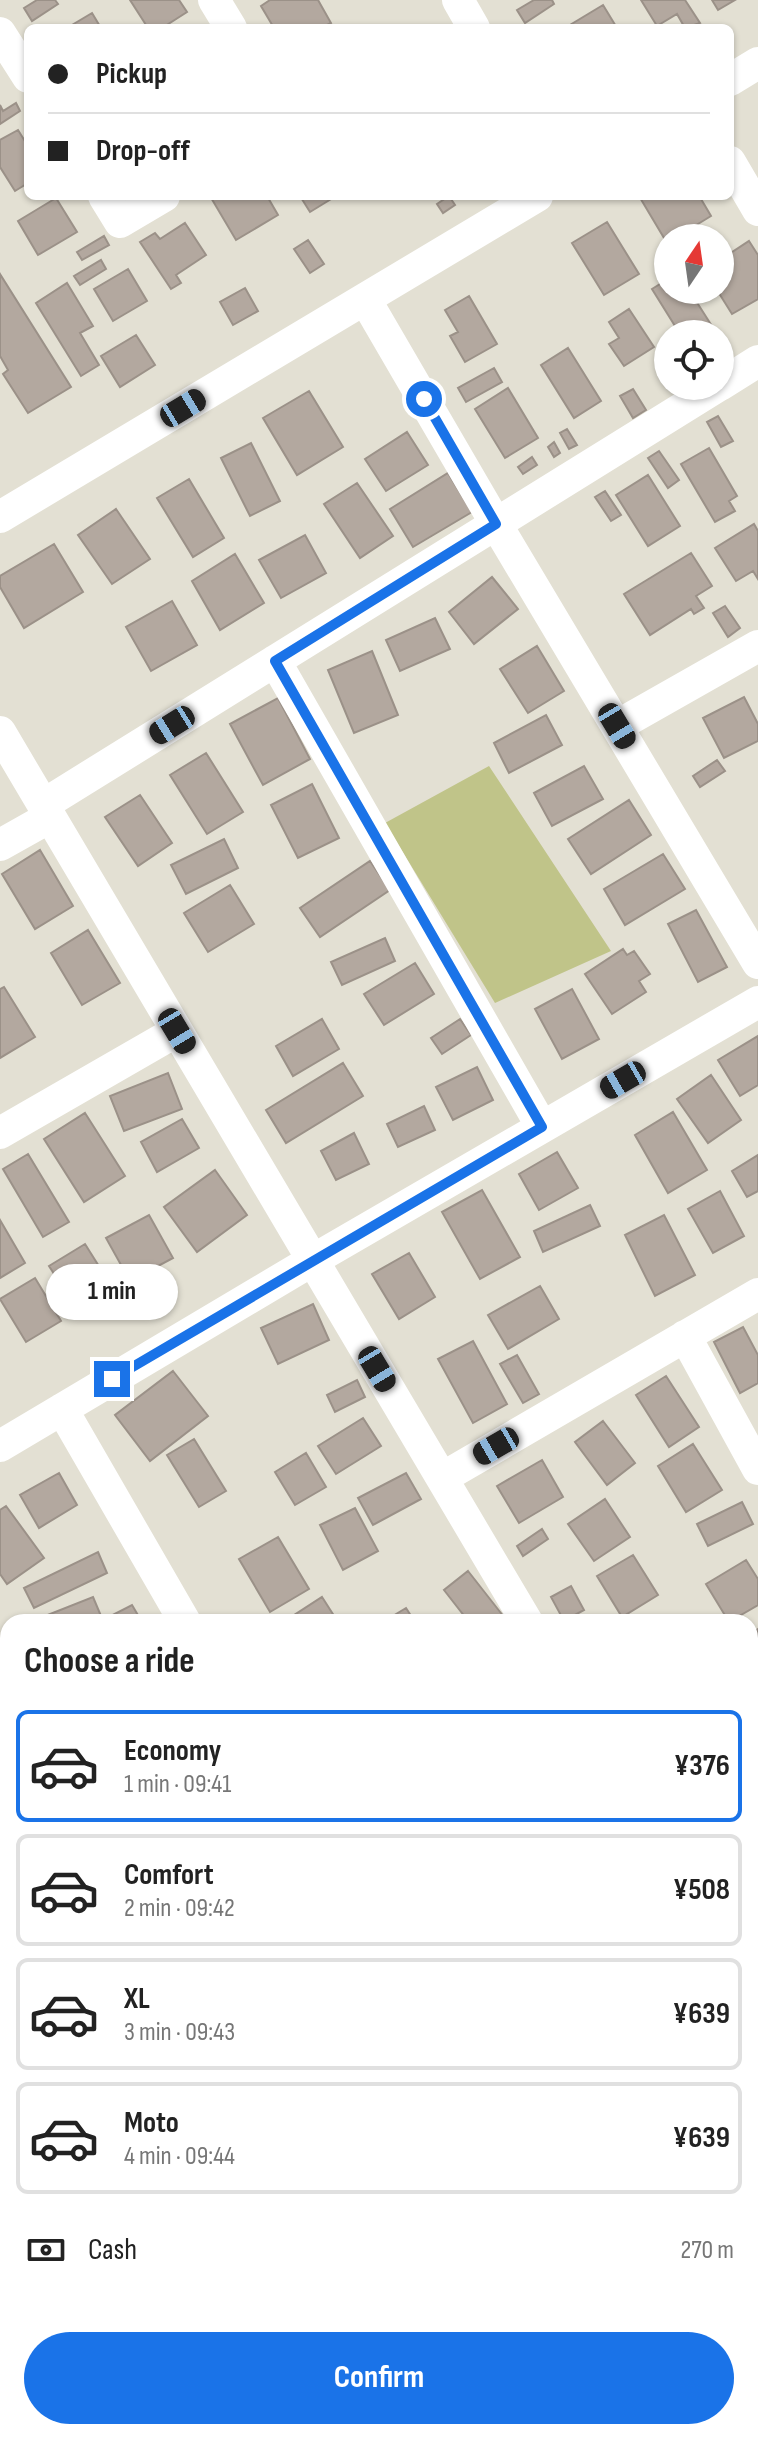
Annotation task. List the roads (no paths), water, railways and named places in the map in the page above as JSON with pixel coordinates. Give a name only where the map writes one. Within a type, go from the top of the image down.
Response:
[{"type":"street","points":[[214,0],[229,24]]},
{"type":"street","points":[[0,33],[24,71]]},
{"type":"street","points":[[734,78],[758,63]]},
{"type":"street","points":[[734,169],[758,210]]},
{"type":"street","points":[[106,200],[120,222],[157,200]]},
{"type":"street","points":[[0,517],[530,200]]},
{"type":"street","points":[[365,299],[758,963]]},
{"type":"street","points":[[734,376],[758,361]]},
{"type":"street","points":[[0,845],[46,811],[275,661],[696,400]]},
{"type":"street","points":[[617,726],[758,646]]},
{"type":"street","points":[[275,661],[542,1127]]},
{"type":"street","points":[[0,732],[522,1614]]},
{"type":"street","points":[[0,1446],[758,1002]]},
{"type":"street","points":[[0,1133],[177,1031]]},
{"type":"street","points":[[442,1478],[758,1294]]},
{"type":"street","points":[[685,1336],[758,1469]]},
{"type":"street","points":[[62,1409],[180,1614]]}]
